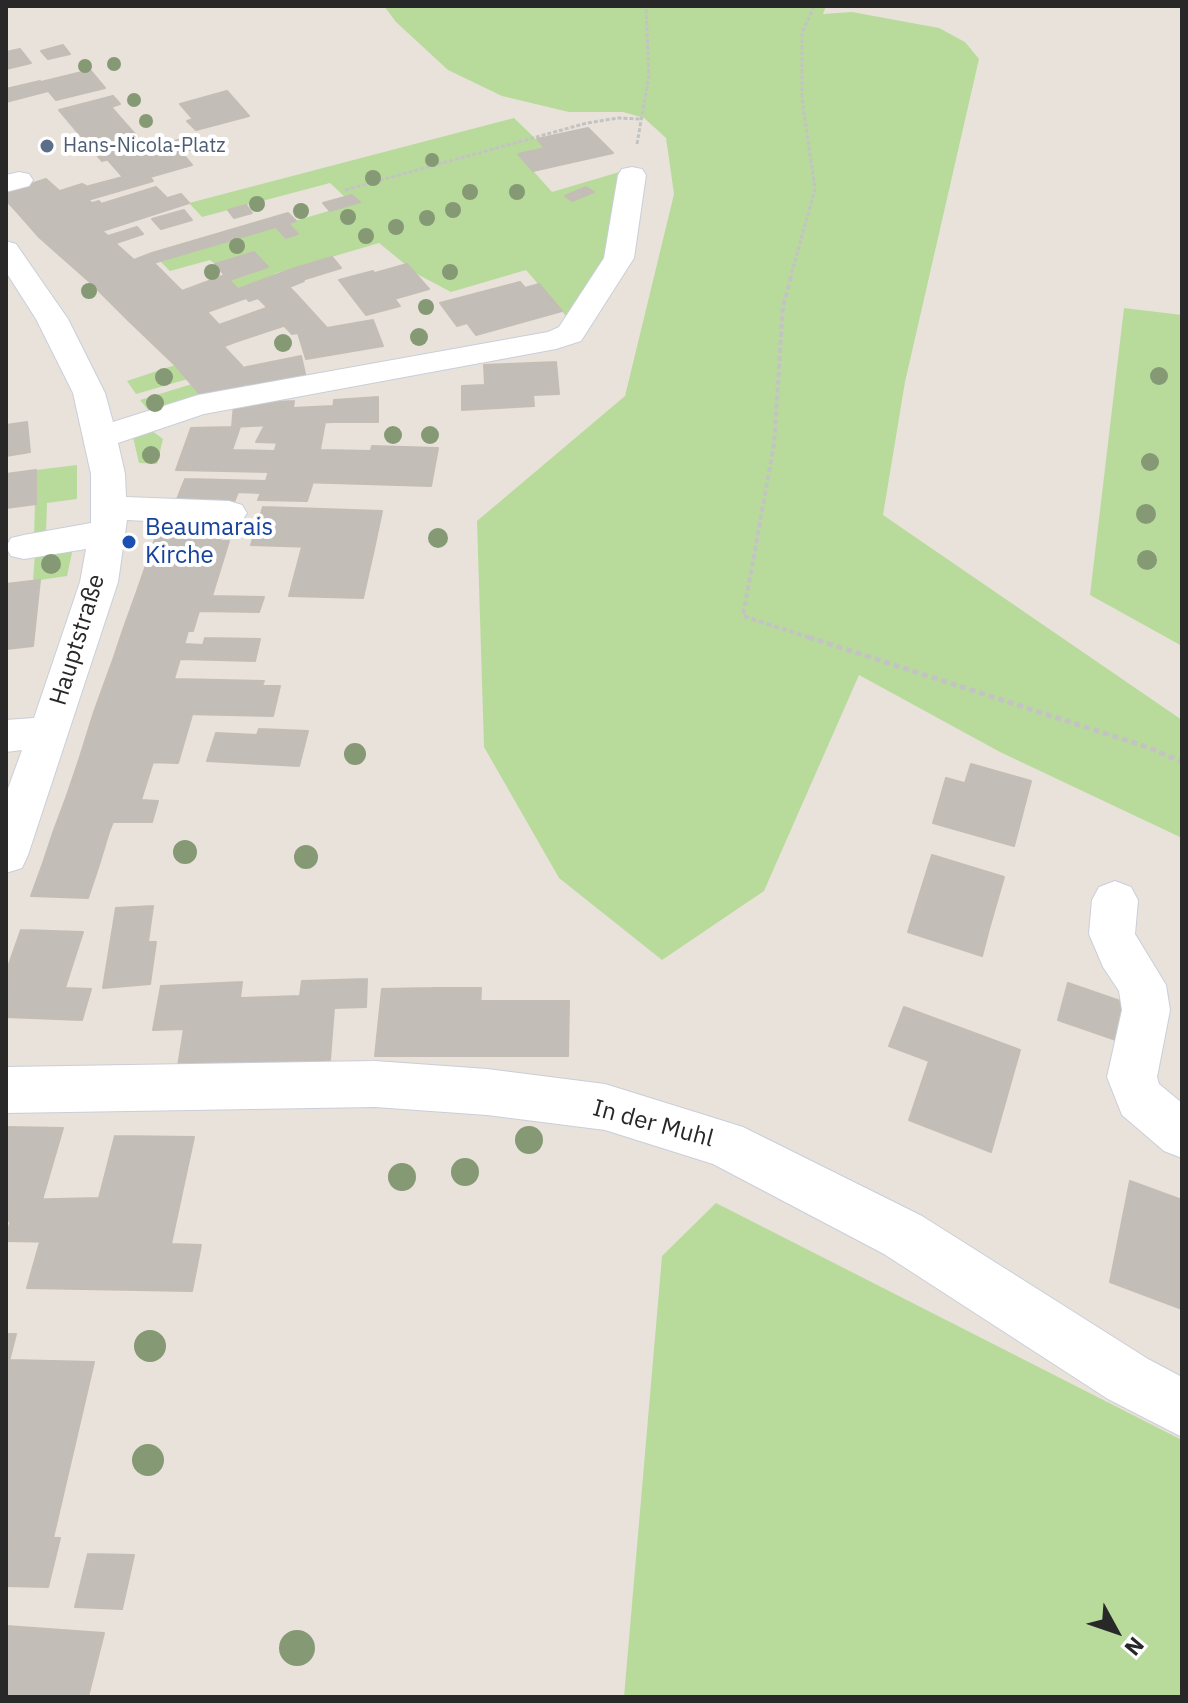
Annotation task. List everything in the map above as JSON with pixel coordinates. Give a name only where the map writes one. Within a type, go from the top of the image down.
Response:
[{"type":"street","points":[[101,437],[198,405],[556,340],[570,334],[619,258],[632,175]]},
{"type":"street","name":"Hauptstraße","points":[[6,250],[75,360],[89,393],[108,474],[108,521],[99,582],[6,855]]},
{"type":"street","points":[[24,547],[108,521],[229,513]]},
{"type":"street","points":[[6,736],[49,732]]},
{"type":"street","points":[[1115,900],[1112,934],[1119,953],[1142,985],[1146,1010],[1132,1077],[1140,1099],[1182,1134]]},
{"type":"street","name":"In der Muhl","points":[[6,1090],[375,1084],[487,1092],[605,1107],[725,1144],[903,1235],[1128,1379],[1182,1408]]},
{"type":"path","points":[[632,175],[649,75],[646,6]]},
{"type":"path","points":[[814,6],[802,33],[802,99],[815,189],[783,306],[774,445],[743,616],[1150,748],[1182,762]]},
{"type":"path","points":[[345,190],[587,123],[618,118],[641,119]]},
{"type":"green space","points":[[384,6],[826,6],[823,14],[852,12],[939,28],[965,42],[979,59],[905,382],[883,515],[1182,720],[1182,838],[1000,752],[859,675],[764,891],[662,960],[559,878],[484,747],[477,521],[625,396],[674,194],[666,138],[644,118],[623,112],[569,112],[502,96],[448,70],[396,22]]},
{"type":"green space","points":[[514,118],[545,148],[519,155],[552,192],[626,170],[614,245],[571,322],[526,270],[451,292],[417,274],[379,243],[274,274],[275,277],[238,289],[229,280],[268,267],[254,252],[215,264],[210,260],[170,271],[160,261],[276,227],[298,234],[288,223],[359,202],[352,195],[345,197],[330,183],[202,217],[189,203]]},
{"type":"green space","points":[[1124,308],[1182,315],[1182,646],[1090,595]]},
{"type":"green space","points":[[175,365],[188,379],[136,394],[127,381]]},
{"type":"green space","points":[[192,384],[205,400],[149,411],[140,400]]},
{"type":"green space","points":[[148,428],[163,439],[157,464],[139,463],[132,433]]},
{"type":"green space","points":[[77,465],[77,499],[47,503],[46,534],[34,536],[36,470]]},
{"type":"green space","points":[[73,548],[67,576],[33,581],[35,552]]},
{"type":"green space","points":[[716,1203],[1182,1440],[1182,1697],[624,1697],[662,1256]]},
{"type":"building","points":[[63,45],[70,54],[48,59],[41,51]]},
{"type":"building","points":[[20,49],[31,63],[6,69],[6,52]]},
{"type":"building","points":[[90,70],[105,88],[56,100],[41,82]]},
{"type":"building","points":[[40,81],[48,91],[6,102],[6,89]]},
{"type":"building","points":[[227,91],[249,116],[196,130],[187,121],[193,119],[180,104]]},
{"type":"building","points":[[113,96],[120,104],[111,107],[148,149],[102,161],[59,110]]},
{"type":"building","points":[[588,128],[613,153],[533,171],[518,154],[545,148],[537,139]]},
{"type":"building","points":[[185,138],[194,149],[181,152],[192,165],[150,177],[153,181],[98,197],[89,186],[123,177],[108,160]]},
{"type":"building","points":[[46,179],[66,197],[18,213],[6,200],[6,192]]},
{"type":"building","points":[[82,184],[92,189],[66,197],[60,191]]},
{"type":"building","points":[[156,187],[167,198],[110,215],[101,204]]},
{"type":"building","points":[[586,187],[594,192],[572,201],[565,196]]},
{"type":"building","points":[[92,189],[98,197],[88,200],[92,203],[77,208],[66,197]]},
{"type":"building","points":[[181,194],[189,203],[102,231],[90,221]]},
{"type":"building","points":[[352,195],[360,202],[330,211],[323,203]]},
{"type":"building","points":[[66,197],[77,208],[99,201],[110,215],[39,237],[18,213]]},
{"type":"building","points":[[246,205],[252,213],[234,218],[228,210]]},
{"type":"building","points":[[184,210],[192,220],[161,229],[152,219]]},
{"type":"building","points":[[288,213],[296,221],[160,261],[152,253]]},
{"type":"building","points":[[90,221],[108,236],[137,227],[143,234],[65,260],[39,237]]},
{"type":"building","points":[[288,223],[298,234],[286,238],[276,227]]},
{"type":"building","points":[[115,243],[134,260],[152,253],[160,261],[91,283],[65,260]]},
{"type":"building","points":[[254,252],[268,267],[229,280],[215,264]]},
{"type":"building","points":[[332,257],[341,268],[302,280],[292,269]]},
{"type":"building","points":[[154,263],[182,291],[225,275],[233,284],[129,321],[91,283]]},
{"type":"building","points":[[407,264],[429,289],[394,299],[375,273]]},
{"type":"building","points":[[292,269],[304,281],[289,287],[296,294],[265,305],[258,298],[249,301],[238,289]]},
{"type":"building","points":[[373,271],[400,306],[366,315],[339,280]]},
{"type":"building","points":[[520,282],[525,288],[539,284],[562,311],[476,335],[467,323],[457,326],[440,303]]},
{"type":"building","points":[[233,284],[246,298],[207,312],[235,342],[175,365],[129,321]]},
{"type":"building","points":[[296,294],[327,328],[292,334],[265,305]]},
{"type":"building","points":[[269,307],[286,325],[235,342],[219,325]]},
{"type":"building","points":[[373,320],[383,346],[306,359],[298,333]]},
{"type":"building","points":[[224,347],[242,366],[232,370],[246,384],[205,400],[175,365]]},
{"type":"building","points":[[301,356],[306,378],[254,387],[246,384],[232,370]]},
{"type":"building","points":[[556,362],[559,394],[533,395],[534,406],[462,410],[462,386],[485,385],[484,365]]},
{"type":"building","points":[[378,397],[378,422],[332,422],[334,400]]},
{"type":"building","points":[[294,401],[293,408],[333,406],[332,422],[232,427],[234,404]]},
{"type":"building","points":[[27,422],[30,452],[6,456],[6,425]]},
{"type":"building","points":[[325,422],[321,444],[256,442],[265,425]]},
{"type":"building","points":[[240,427],[232,450],[275,451],[269,472],[176,470],[191,428]]},
{"type":"building","points":[[277,443],[321,444],[320,450],[371,451],[372,446],[438,448],[431,486],[266,481]]},
{"type":"building","points":[[36,470],[36,504],[6,508],[6,474]]},
{"type":"building","points":[[185,479],[313,482],[307,501],[258,500],[261,493],[238,492],[233,505],[175,504]]},
{"type":"building","points":[[263,507],[382,511],[374,549],[251,545]]},
{"type":"building","points":[[161,522],[225,523],[220,541],[229,541],[212,596],[136,594]]},
{"type":"building","points":[[302,547],[374,549],[363,598],[289,596]]},
{"type":"building","points":[[40,580],[33,646],[6,649],[6,584]]},
{"type":"building","points":[[136,594],[264,597],[259,612],[199,611],[193,631],[123,630]]},
{"type":"building","points":[[123,630],[188,631],[180,659],[114,657]]},
{"type":"building","points":[[205,638],[260,639],[255,661],[180,659],[184,644],[203,645]]},
{"type":"building","points":[[114,657],[180,659],[174,679],[264,681],[262,686],[280,686],[273,716],[94,712]]},
{"type":"building","points":[[94,712],[192,715],[178,763],[79,760]]},
{"type":"building","points":[[259,729],[308,731],[299,766],[207,761],[216,733],[257,735]]},
{"type":"building","points":[[79,760],[153,762],[141,800],[66,798]]},
{"type":"building","points":[[971,764],[1031,781],[1026,800],[965,783]]},
{"type":"building","points":[[946,778],[1026,800],[1014,846],[933,823]]},
{"type":"building","points":[[66,798],[158,801],[152,822],[113,822],[109,832],[54,830]]},
{"type":"building","points":[[54,830],[109,832],[99,865],[43,863]]},
{"type":"building","points":[[932,855],[1004,877],[989,929],[916,906]]},
{"type":"building","points":[[43,863],[99,865],[88,898],[31,896]]},
{"type":"building","points":[[153,906],[148,942],[156,942],[150,984],[103,988],[116,908]]},
{"type":"building","points":[[916,906],[989,929],[982,956],[908,932]]},
{"type":"building","points":[[21,930],[83,932],[72,966],[9,964]]},
{"type":"building","points":[[9,964],[72,966],[65,988],[91,989],[82,1020],[6,1017]]},
{"type":"building","points":[[367,979],[366,1007],[334,1008],[330,1060],[232,1064],[241,998],[300,996],[302,981]]},
{"type":"building","points":[[242,982],[232,1064],[178,1066],[184,1029],[153,1030],[161,986]]},
{"type":"building","points":[[1068,983],[1126,1003],[1116,1040],[1058,1020]]},
{"type":"building","points":[[432,988],[481,988],[478,1056],[427,1056]]},
{"type":"building","points":[[432,988],[427,1056],[375,1056],[382,989]]},
{"type":"building","points":[[481,1001],[569,1001],[568,1056],[478,1056]]},
{"type":"building","points":[[904,1007],[1020,1050],[991,1152],[909,1120],[929,1061],[889,1046]]},
{"type":"building","points":[[6,1127],[63,1128],[42,1200],[15,1200],[9,1221],[6,1221]]},
{"type":"building","points":[[115,1136],[194,1137],[171,1244],[6,1241],[15,1200],[99,1198]]},
{"type":"building","points":[[1130,1181],[1182,1200],[1182,1309],[1110,1282]]},
{"type":"building","points":[[40,1242],[201,1245],[192,1291],[27,1288]]},
{"type":"building","points":[[6,1334],[16,1334],[6,1373]]},
{"type":"building","points":[[10,1360],[94,1362],[53,1538],[6,1537],[6,1373]]},
{"type":"building","points":[[6,1537],[60,1538],[48,1587],[6,1586]]},
{"type":"building","points":[[88,1554],[134,1555],[122,1609],[75,1607]]},
{"type":"building","points":[[6,1626],[104,1633],[88,1697],[6,1697]]},
{"type":"place","name":"Hans-Nicola-Platz","points":[[47,146]]},
{"type":"place","name":"Beaumarais Kirche","points":[[129,542]]}]
